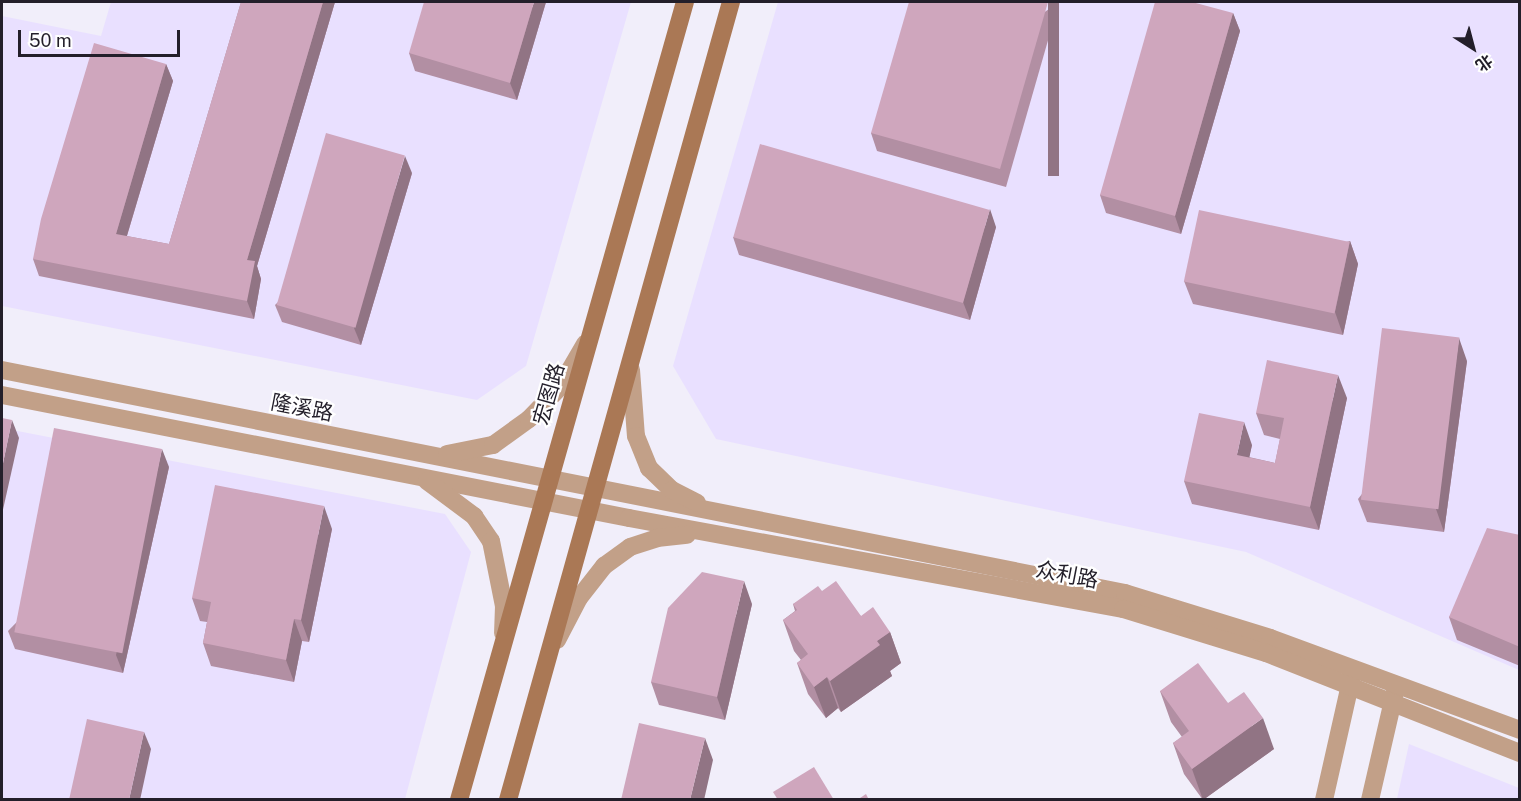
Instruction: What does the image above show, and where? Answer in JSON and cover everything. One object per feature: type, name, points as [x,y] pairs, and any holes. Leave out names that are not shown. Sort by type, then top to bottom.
[{"type":"main road","name":"宏图路","points":[[459,800],[685,2]]},
{"type":"main road","points":[[508,800],[587,509],[731,2]]},
{"type":"street","points":[[424,455],[461,454],[493,445],[529,420],[560,387],[588,340]]},
{"type":"street","points":[[632,351],[631,402],[636,436],[649,468],[672,490],[718,513]]},
{"type":"street","name":"隆溪路","points":[[2,370],[593,488]]},
{"type":"street","points":[[2,395],[587,509]]},
{"type":"street","points":[[420,477],[474,516],[491,541],[504,606],[503,642]]},
{"type":"street","name":"众利路","points":[[593,488],[1125,592],[1352,678],[1392,704],[1520,753]]},
{"type":"street","name":"众利路","points":[[587,509],[1134,612],[1352,678],[1397,685],[1520,730]]},
{"type":"street","points":[[546,660],[579,598],[604,566],[630,547],[657,538],[708,532]]},
{"type":"street","points":[[1324,800],[1352,678]]},
{"type":"street","points":[[1370,800],[1397,685]]},
{"type":"shaded area","points":[[111,2],[631,2],[526,366],[477,400],[2,306],[2,16],[101,36]]},
{"type":"shaded area","points":[[778,2],[1519,2],[1519,670],[1246,552],[716,439],[673,366]]},
{"type":"shaded area","points":[[2,428],[445,514],[471,552],[405,799],[2,799]]},
{"type":"shaded area","points":[[1409,744],[1519,788],[1519,799],[1397,799]]},
{"type":"building","points":[[241,2],[323,2],[247,260],[255,261],[247,301],[33,259],[41,219],[94,43],[166,64],[116,234],[169,244]]},
{"type":"building","points":[[424,2],[534,2],[510,83],[409,53]]},
{"type":"building","points":[[909,2],[1048,2],[1000,169],[871,133]]},
{"type":"building","points":[[1155,2],[1192,2],[1233,13],[1175,216],[1100,195]]},
{"type":"building","points":[[326,133],[405,156],[355,328],[277,305]]},
{"type":"building","points":[[760,144],[990,210],[963,303],[733,237]]},
{"type":"building","points":[[1199,210],[1350,242],[1334,313],[1184,281]]},
{"type":"building","points":[[1382,328],[1459,338],[1438,509],[1361,500]]},
{"type":"building","points":[[1267,360],[1338,375],[1310,507],[1184,481],[1199,413],[1244,422],[1237,455],[1275,463],[1284,418],[1256,413]]},
{"type":"building","points":[[2,418],[12,420],[2,468]]},
{"type":"building","points":[[54,428],[162,449],[122,653],[14,632]]},
{"type":"building","points":[[215,485],[324,506],[301,620],[294,619],[286,660],[203,643],[211,602],[192,598]]},
{"type":"building","points":[[1487,528],[1520,535],[1520,647],[1449,617]]},
{"type":"building","points":[[702,572],[744,581],[717,697],[651,682],[668,608]]},
{"type":"building","points":[[836,581],[861,616],[873,607],[890,632],[877,641],[880,645],[830,681],[827,677],[814,687],[797,663],[808,654],[783,620],[797,610],[793,604],[818,586],[822,591]]},
{"type":"building","points":[[1198,663],[1228,703],[1244,692],[1263,718],[1192,769],[1173,743],[1189,731],[1160,691]]},
{"type":"building","points":[[87,719],[144,732],[129,800],[69,800]]},
{"type":"building","points":[[639,723],[705,738],[690,800],[621,800]]},
{"type":"building","points":[[814,767],[834,800],[778,800],[773,792]]},
{"type":"building","points":[[866,794],[869,800],[857,800]]}]
